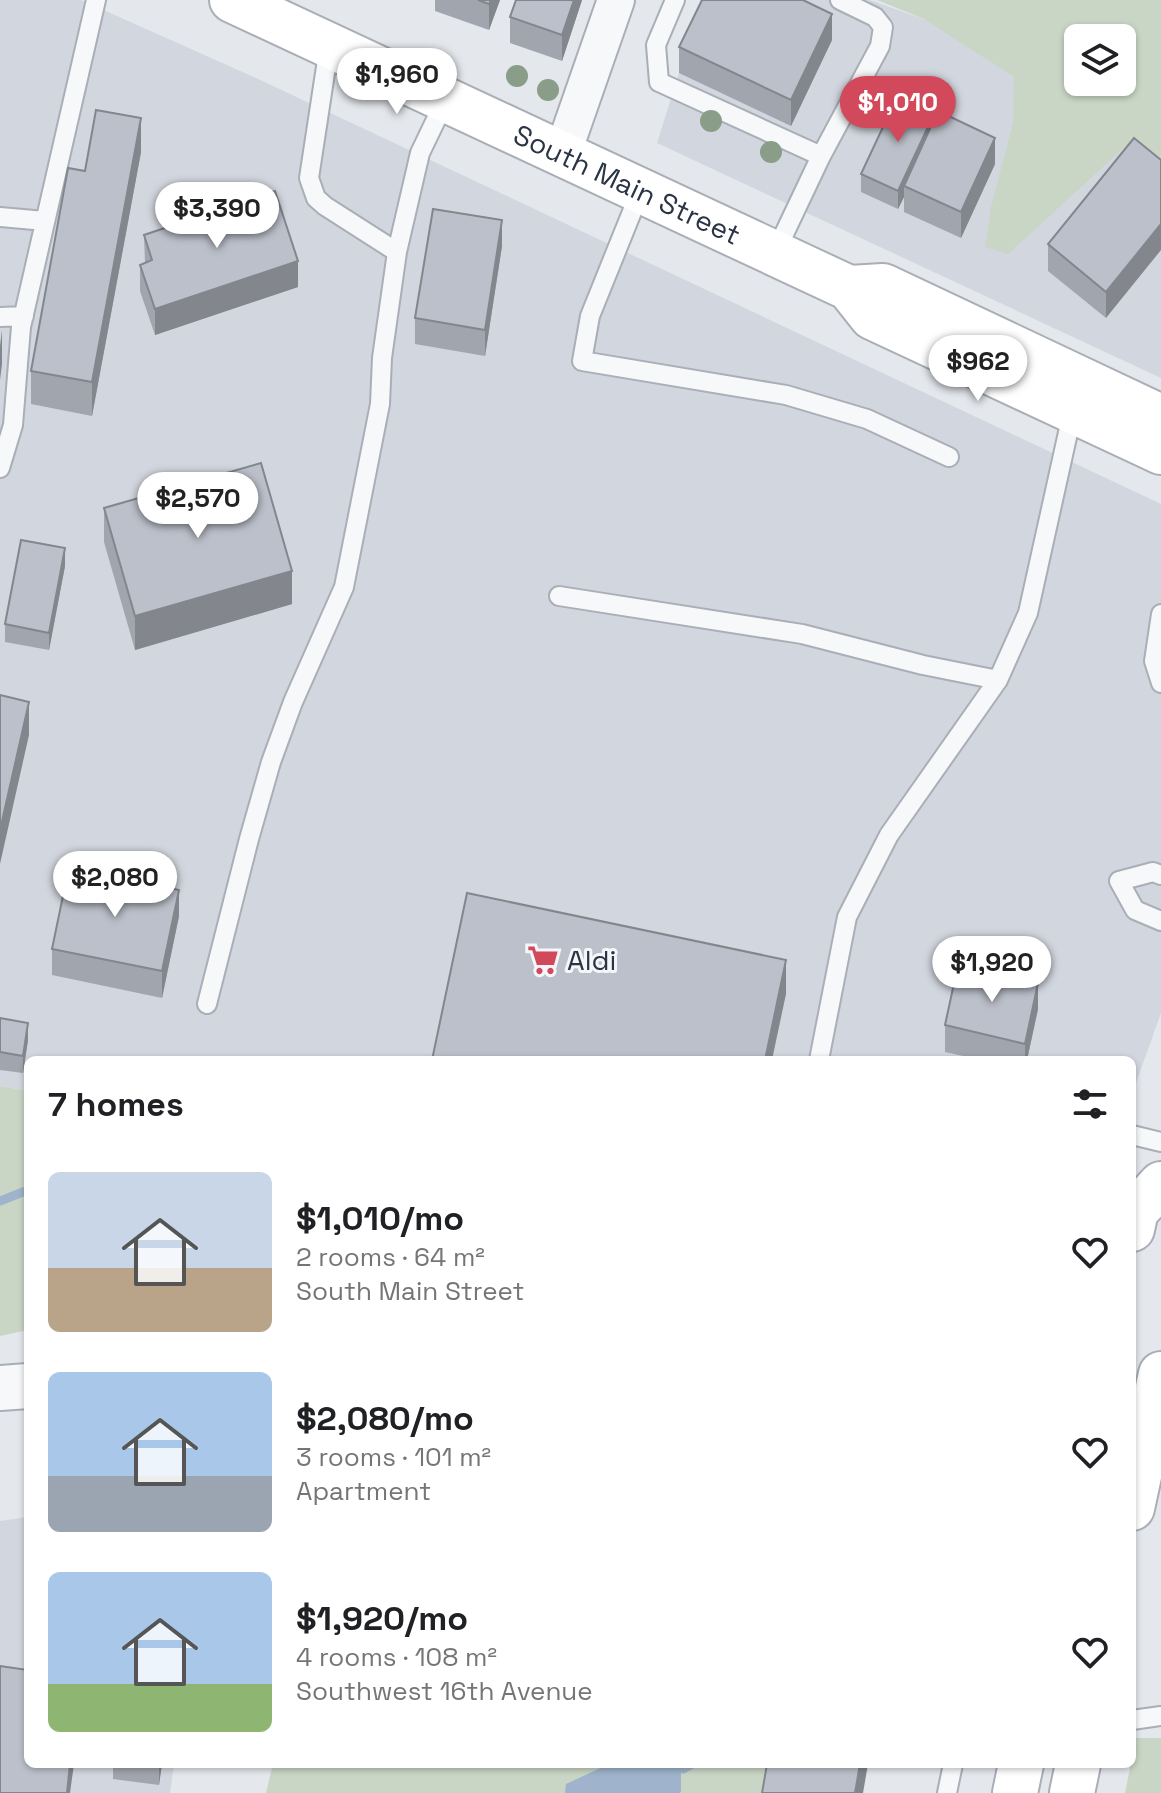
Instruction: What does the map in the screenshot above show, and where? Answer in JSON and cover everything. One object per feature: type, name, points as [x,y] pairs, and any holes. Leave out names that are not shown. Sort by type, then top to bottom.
[{"type":"main road","name":"South Main Street","points":[[253,4],[329,47],[849,288],[872,317],[1161,452]]},
{"type":"main road","name":"South Main Street","points":[[849,288],[883,286],[1161,417]]},
{"type":"main road","points":[[1136,1211],[1161,1184]]},
{"type":"main road","points":[[1136,1490],[1161,1374]]},
{"type":"main road","points":[[1015,1793],[1020,1768]]},
{"type":"main road","points":[[1072,1793],[1077,1768]]},
{"type":"street","points":[[562,155],[616,0]]},
{"type":"street","points":[[0,1388],[24,1386]]},
{"type":"lane","points":[[0,468],[13,425],[24,316],[96,0]]},
{"type":"lane","points":[[675,0],[656,45],[659,82],[821,156]]},
{"type":"lane","points":[[775,253],[821,156],[880,46],[883,27],[875,17],[840,0]]},
{"type":"lane","points":[[329,47],[309,178],[316,198],[325,206],[397,252]]},
{"type":"lane","points":[[207,1004],[271,762],[293,702],[344,587],[380,404],[382,358],[397,252],[420,153],[445,101]]},
{"type":"lane","points":[[640,192],[590,316],[582,361],[786,395],[867,419],[949,457]]},
{"type":"lane","points":[[0,217],[45,221]]},
{"type":"lane","points":[[0,317],[24,316]]},
{"type":"lane","points":[[820,1056],[847,917],[889,835],[998,680],[1028,613],[1073,410]]},
{"type":"lane","points":[[559,596],[802,634],[923,665],[998,680]]},
{"type":"lane","points":[[1161,614],[1154,661],[1161,683]]},
{"type":"lane","points":[[1161,875],[1153,872],[1119,881],[1135,910],[1161,921]]},
{"type":"lane","points":[[1136,1136],[1161,1142]]},
{"type":"lane","points":[[1136,1719],[1161,1716]]},
{"type":"lane","points":[[947,1793],[952,1768]]},
{"type":"shaded area","points":[[0,0],[81,0],[256,78],[1161,504],[1161,1013],[1136,1083],[1136,1056],[24,1056],[24,1090],[0,1086]]},
{"type":"shaded area","points":[[702,0],[870,0],[1064,69],[1064,96],[1133,96],[1161,103],[1161,378],[657,143]]},
{"type":"shaded area","points":[[24,1518],[24,1768],[173,1768],[170,1793],[0,1793],[0,1521]]},
{"type":"green space","points":[[877,0],[1161,0],[1161,173],[1127,145],[1008,254],[985,247],[991,207],[1013,123],[1014,77],[924,19]]},
{"type":"green space","points":[[0,1086],[24,1090],[24,1331],[0,1336]]},
{"type":"green space","points":[[1136,1738],[1161,1738],[1161,1793],[1125,1793],[1130,1768],[1136,1768]]},
{"type":"green space","points":[[272,1768],[765,1768],[761,1793],[266,1793]]},
{"type":"water","points":[[600,1768],[681,1768],[680,1793],[565,1793],[566,1784]]},
{"type":"building","points":[[516,0],[574,0],[562,35],[510,17]]},
{"type":"building","points":[[702,0],[803,0],[832,14],[791,100],[679,47]]},
{"type":"building","points":[[897,97],[934,114],[898,191],[861,174]]},
{"type":"building","points":[[96,110],[141,118],[92,382],[31,371],[68,168],[85,171]]},
{"type":"building","points":[[938,111],[995,138],[961,212],[904,186]]},
{"type":"building","points":[[1134,138],[1161,160],[1161,224],[1106,292],[1048,244]]},
{"type":"building","points":[[275,191],[298,261],[155,309],[140,265],[152,260],[144,235]]},
{"type":"building","points":[[433,209],[502,220],[485,330],[415,318]]},
{"type":"building","points":[[261,463],[292,571],[135,616],[104,508]]},
{"type":"building","points":[[21,540],[65,548],[49,633],[5,624]]},
{"type":"building","points":[[0,695],[29,702],[0,830]]},
{"type":"building","points":[[69,867],[179,890],[162,971],[52,949]]},
{"type":"building","name":"Aldi","points":[[467,893],[786,960],[766,1056],[433,1056]]},
{"type":"building","points":[[958,965],[1038,983],[1025,1044],[945,1025]]},
{"type":"building","points":[[0,1018],[28,1023],[23,1056],[0,1052]]},
{"type":"building","points":[[0,1666],[24,1669],[24,1768],[70,1768],[67,1793],[0,1793]]},
{"type":"building","points":[[766,1768],[859,1768],[855,1793],[762,1793]]},
{"type":"waterway","points":[[0,1201],[24,1192]]},
{"type":"place","name":"Aldi","points":[[543,960]]}]
